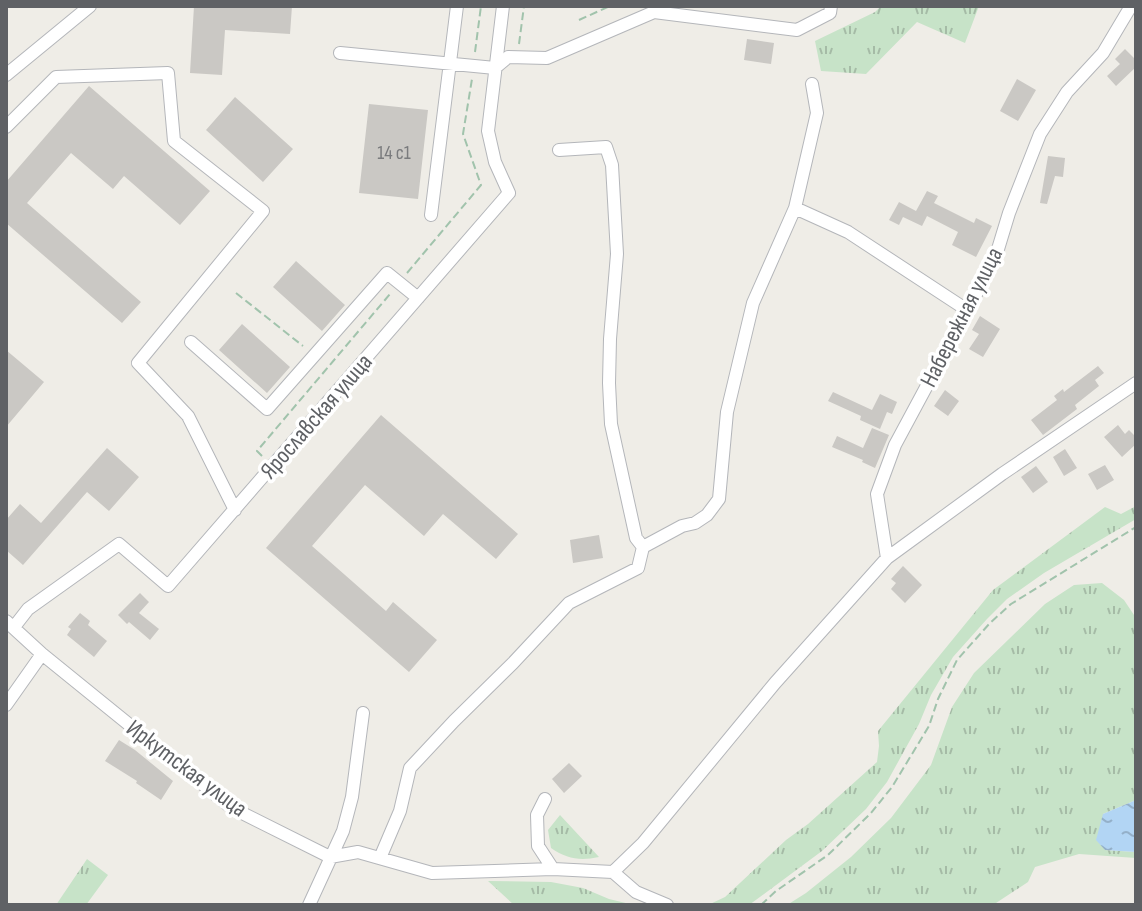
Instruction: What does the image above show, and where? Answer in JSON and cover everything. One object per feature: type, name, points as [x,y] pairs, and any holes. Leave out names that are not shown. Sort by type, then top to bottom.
[{"type":"street","points":[[6,75],[90,6]]},
{"type":"street","points":[[431,215],[457,6]]},
{"type":"street","points":[[495,68],[503,6]]},
{"type":"street","points":[[340,53],[495,68],[508,57],[547,58],[654,12],[797,30],[830,13],[831,6]]},
{"type":"street","name":"Набережная улица","points":[[887,558],[877,494],[895,445],[995,259],[1009,213],[1040,134],[1067,92],[1103,53],[1131,6]]},
{"type":"street","name":"Ярославская улица","points":[[10,624],[119,544],[168,586],[235,510],[509,193],[495,162],[488,131],[495,68]]},
{"type":"street","points":[[6,127],[56,77],[168,73],[174,141],[263,211],[138,363],[188,416],[235,510]]},
{"type":"street","points":[[380,858],[400,811],[410,768],[454,721],[569,603],[638,568],[643,547],[682,526],[695,523],[707,515],[719,499],[727,412],[753,303],[795,208],[817,113],[812,84]]},
{"type":"street","points":[[559,150],[606,147],[612,165],[617,254],[610,339],[611,424],[636,538],[643,547]]},
{"type":"street","points":[[795,208],[848,232],[967,310]]},
{"type":"street","points":[[191,342],[267,409],[387,273],[418,298]]},
{"type":"street","points":[[667,905],[636,892],[613,872],[643,843],[775,683],[887,558],[1002,474],[1136,383]]},
{"type":"street","name":"Иркутская улица","points":[[10,624],[42,654],[232,808],[330,857],[358,852],[432,873],[553,869],[613,872]]},
{"type":"street","points":[[6,705],[42,654]]},
{"type":"street","points":[[309,905],[343,831],[352,797],[363,713]]},
{"type":"street","points":[[545,799],[537,815],[538,846],[553,869]]},
{"type":"path","points":[[273,465],[257,451],[481,185],[463,134],[481,6]]},
{"type":"path","points":[[517,57],[524,6]]},
{"type":"path","points":[[579,20],[610,6]]},
{"type":"path","points":[[236,293],[313,355]]},
{"type":"path","points":[[761,905],[828,855],[871,813],[892,787],[929,726],[957,660],[990,623],[1023,596],[1136,527]]},
{"type":"green space","points":[[881,6],[979,6],[965,43],[917,22],[866,74],[821,71],[815,41],[875,12]]},
{"type":"green space","points":[[1136,506],[1136,519],[1044,573],[1007,599],[987,619],[953,657],[887,782],[866,809],[822,851],[749,905],[708,905],[725,897],[877,762],[878,731],[993,590],[1105,507],[1121,514]]},
{"type":"green space","points":[[1102,583],[1124,600],[1136,618],[1136,800],[1103,814],[1105,850],[1136,852],[1136,858],[1079,854],[1035,867],[1028,882],[993,905],[787,905],[851,857],[891,818],[931,765],[952,707],[974,673],[1045,604],[1074,585]]},
{"type":"green space","points":[[560,815],[599,857],[574,858],[551,848],[548,830]]},
{"type":"green space","points":[[87,859],[108,875],[86,905],[56,905]]},
{"type":"green space","points":[[488,881],[551,882],[583,888],[634,905],[514,905]]},
{"type":"water","points":[[1136,800],[1136,852],[1105,850],[1096,840],[1103,814]]},
{"type":"building","points":[[194,6],[292,6],[290,34],[225,30],[222,75],[190,73]]},
{"type":"building","points":[[747,39],[774,43],[771,64],[744,60]]},
{"type":"building","points":[[1125,49],[1136,60],[1136,67],[1116,86],[1107,76],[1120,64],[1115,59]]},
{"type":"building","points":[[1017,79],[1036,90],[1018,121],[1000,111]]},
{"type":"building","points":[[89,86],[210,191],[180,225],[124,176],[113,189],[71,153],[27,203],[141,302],[122,323],[6,223],[6,182]]},
{"type":"building","points":[[235,97],[293,149],[263,182],[206,130]]},
{"type":"building","points":[[369,104],[428,110],[418,199],[359,193]]},
{"type":"building","points":[[1048,156],[1065,158],[1063,177],[1055,176],[1047,204],[1040,203]]},
{"type":"building","points":[[927,191],[938,196],[934,203],[974,223],[976,218],[992,226],[976,257],[952,245],[958,232],[927,216],[922,226],[903,217],[899,225],[889,220],[899,202],[916,211]]},
{"type":"building","points":[[296,261],[345,305],[322,331],[273,287]]},
{"type":"building","points":[[980,316],[1000,329],[983,357],[969,349],[979,334],[972,330]]},
{"type":"building","points":[[242,324],[290,367],[267,393],[219,350]]},
{"type":"building","points":[[6,350],[44,382],[6,427]]},
{"type":"building","points":[[1098,366],[1104,373],[1095,380],[1099,386],[1075,405],[1077,409],[1043,435],[1031,420],[1057,400],[1054,396]]},
{"type":"building","points":[[945,390],[959,401],[948,416],[934,406]]},
{"type":"building","points":[[833,392],[872,410],[880,394],[897,402],[892,414],[887,412],[880,429],[860,420],[861,416],[828,401]]},
{"type":"building","points":[[381,415],[518,534],[496,559],[443,514],[424,536],[365,485],[312,546],[386,611],[393,602],[437,640],[409,672],[266,548]]},
{"type":"building","points":[[1118,425],[1125,434],[1129,430],[1136,437],[1136,444],[1122,457],[1104,437]]},
{"type":"building","points":[[872,428],[889,435],[875,468],[832,447],[837,436],[863,448]]},
{"type":"building","points":[[107,448],[139,477],[109,511],[87,492],[23,565],[6,550],[6,520],[20,504],[41,523]]},
{"type":"building","points":[[1065,449],[1077,468],[1064,476],[1053,457]]},
{"type":"building","points":[[1105,465],[1114,480],[1097,490],[1088,474]]},
{"type":"building","points":[[1036,466],[1048,482],[1033,493],[1021,477]]},
{"type":"building","points":[[599,535],[603,558],[573,563],[570,540]]},
{"type":"building","points":[[903,566],[922,585],[905,603],[891,589],[896,583],[891,579]]},
{"type":"building","points":[[140,593],[149,602],[139,613],[159,629],[150,640],[118,615]]},
{"type":"building","points":[[80,613],[90,621],[88,625],[107,641],[94,657],[67,635],[71,629],[68,627]]},
{"type":"building","points":[[119,740],[173,781],[161,800],[105,761]]},
{"type":"building","points":[[569,763],[582,776],[564,793],[552,779]]}]
